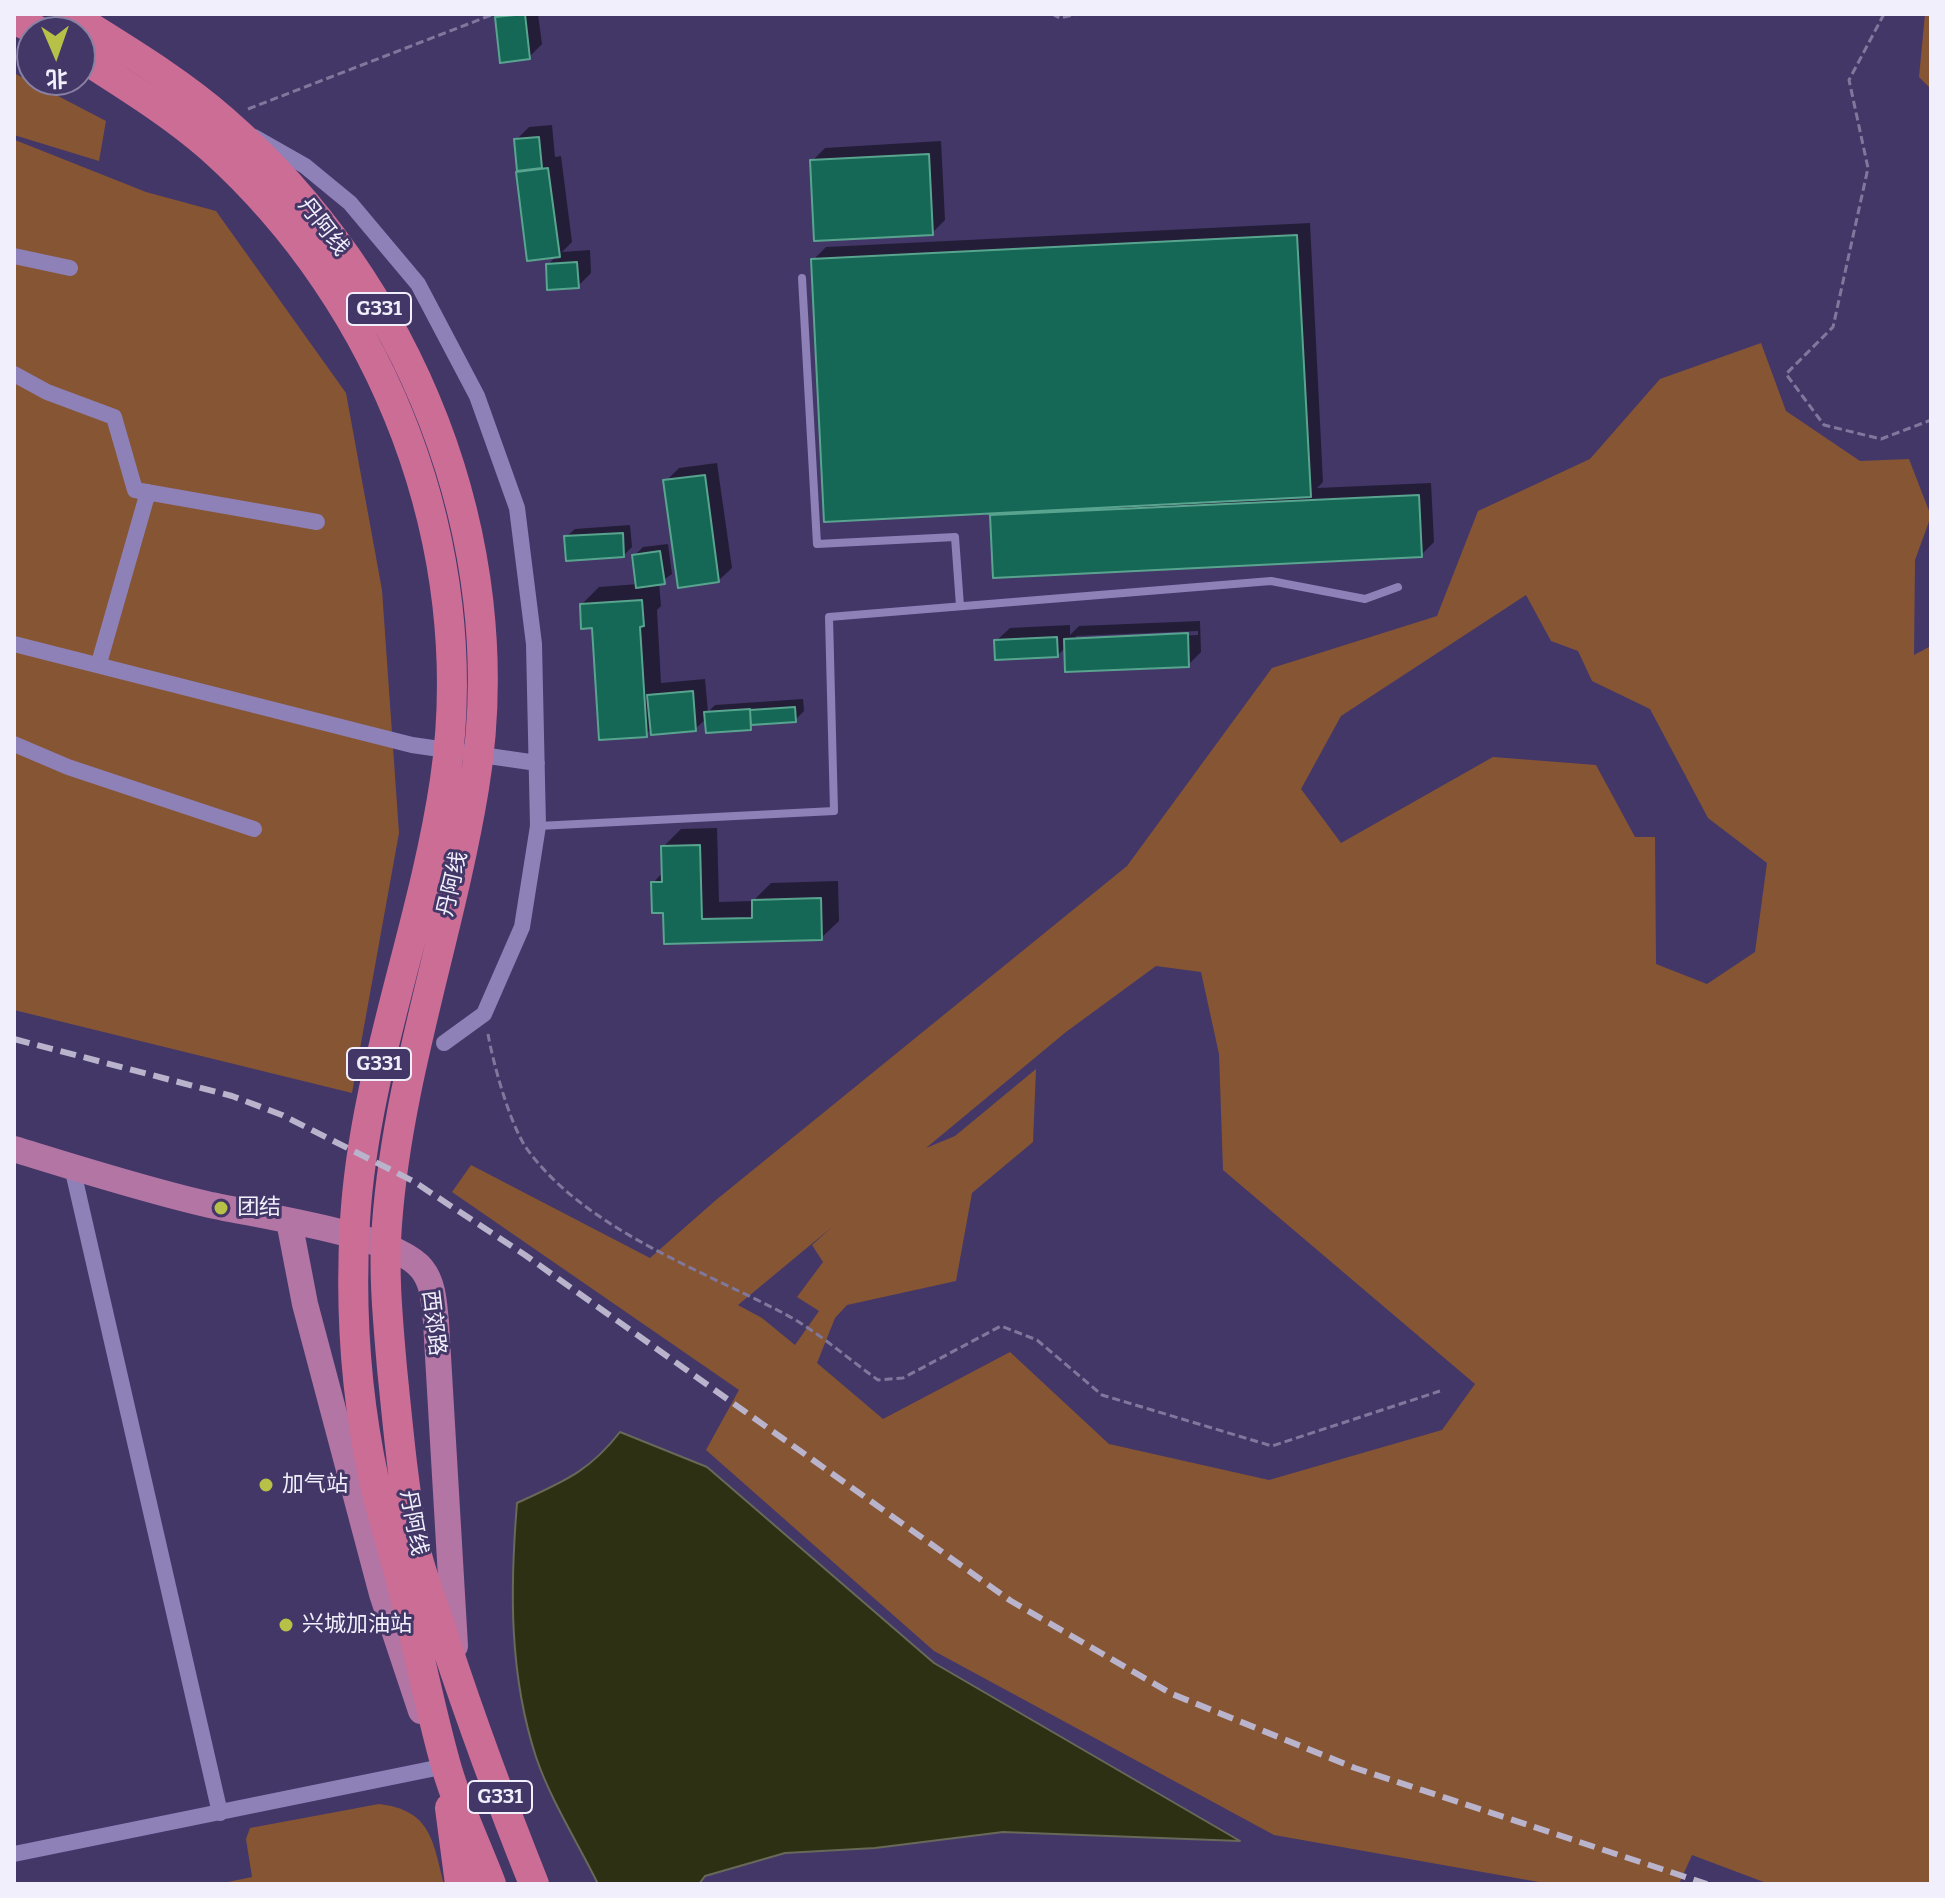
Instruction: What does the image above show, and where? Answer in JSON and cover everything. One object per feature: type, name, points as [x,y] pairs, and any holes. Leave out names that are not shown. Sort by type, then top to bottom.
[{"type":"highway","name":"丹阿线","points":[[69,14],[151,66],[222,119],[299,195],[355,268],[404,352],[436,424],[458,495],[474,564],[482,645],[466,719],[445,781],[428,867],[369,1105],[355,1220],[354,1309],[364,1417],[374,1479],[446,1766],[491,1884]]},
{"type":"highway","name":"丹阿线","points":[[96,66],[209,147],[271,208],[324,278],[377,363],[408,432],[436,540],[451,646],[466,719],[472,799],[402,1109],[386,1226],[387,1310],[397,1416],[415,1548],[484,1758],[534,1884]]},
{"type":"highway","points":[[484,1758],[547,1884]]},
{"type":"highway","points":[[446,1766],[460,1884]]},
{"type":"main road","name":"西郊路","points":[[14,1149],[200,1203],[367,1240],[402,1254],[422,1268],[431,1287],[436,1322],[452,1626],[467,1709]]},
{"type":"main road","points":[[289,1221],[305,1304],[382,1594],[414,1693],[446,1766]]},
{"type":"street","points":[[222,119],[305,166],[350,203],[418,284],[477,396],[517,508],[534,644],[538,826],[522,927],[484,1014],[444,1043]]},
{"type":"street","points":[[14,256],[70,268]]},
{"type":"street","points":[[14,374],[47,392],[114,417],[135,490],[317,522]]},
{"type":"street","points":[[99,663],[148,492]]},
{"type":"street","points":[[14,644],[99,663],[412,745],[537,763]]},
{"type":"street","points":[[14,744],[68,767],[254,829]]},
{"type":"street","points":[[72,1167],[220,1813]]},
{"type":"street","points":[[14,1854],[446,1766]]},
{"type":"lane","points":[[802,278],[817,544],[955,537],[960,606]]},
{"type":"lane","points":[[538,826],[834,811],[829,617],[1271,581],[1365,599],[1398,587]]},
{"type":"path","points":[[222,119],[494,14]]},
{"type":"path","points":[[1052,14],[1060,18],[1078,14]]},
{"type":"path","points":[[1884,14],[1849,80],[1868,168],[1833,327],[1786,374],[1824,425],[1881,439],[1931,420]]},
{"type":"path","points":[[484,1014],[493,1062],[525,1146],[556,1184],[607,1221],[787,1315],[878,1380],[903,1378],[1001,1326],[1037,1340],[1102,1395],[1272,1446],[1440,1391]]},
{"type":"shaded area","points":[[1925,14],[1931,14],[1931,89],[1919,77]]},
{"type":"shaded area","points":[[14,73],[16,96],[58,96],[106,121],[99,161],[14,135]]},
{"type":"shaded area","points":[[15,140],[146,192],[216,211],[346,393],[382,590],[399,833],[352,1093],[14,1010]]},
{"type":"shaded area","points":[[1761,343],[1786,411],[1860,461],[1909,459],[1931,516],[1915,560],[1914,655],[1931,646],[1931,1884],[1769,1884],[1692,1855],[1679,1884],[1550,1884],[1274,1835],[934,1651],[706,1450],[739,1390],[452,1192],[471,1165],[650,1258],[716,1200],[1127,866],[1272,668],[1437,616],[1478,511],[1590,459],[1660,379]],"holes":[[[1526,595],[1551,641],[1578,651],[1592,681],[1650,709],[1708,818],[1767,863],[1755,952],[1707,984],[1656,964],[1655,837],[1635,837],[1596,765],[1493,757],[1341,843],[1301,789],[1341,716]],[[1156,966],[1201,972],[1219,1054],[1223,1170],[1475,1384],[1442,1430],[1269,1480],[1109,1444],[1010,1352],[883,1419],[817,1363],[835,1318],[847,1305],[956,1281],[972,1193],[1033,1142],[1036,1069],[955,1136],[926,1148],[1066,1032]],[[832,1227],[812,1245],[823,1262],[797,1297],[819,1311],[795,1345],[762,1318],[738,1305]]]},
{"type":"shaded area","points":[[620,1432],[707,1467],[934,1663],[1240,1841],[1003,1832],[875,1848],[785,1853],[705,1876],[699,1884],[598,1884],[549,1790],[527,1726],[516,1663],[513,1599],[515,1535],[517,1503],[585,1467]]},
{"type":"shaded area","points":[[379,1804],[396,1807],[420,1821],[437,1854],[444,1884],[218,1884],[252,1877],[246,1839],[250,1828]]},
{"type":"building","points":[[525,14],[530,59],[500,63],[495,17]]},
{"type":"building","points":[[539,137],[542,168],[517,171],[514,139]]},
{"type":"building","points":[[929,154],[933,235],[814,241],[810,160]]},
{"type":"building","points":[[548,168],[560,257],[527,261],[516,172]]},
{"type":"building","points":[[1297,235],[1311,497],[824,522],[811,259]]},
{"type":"building","points":[[577,262],[579,288],[547,290],[546,264]]},
{"type":"building","points":[[705,475],[719,582],[678,588],[663,480]]},
{"type":"building","points":[[1419,495],[1422,557],[993,578],[990,515]]},
{"type":"building","points":[[623,533],[624,557],[566,561],[564,536]]},
{"type":"building","points":[[660,551],[665,584],[636,588],[632,555]]},
{"type":"building","points":[[642,600],[644,626],[640,627],[647,737],[599,740],[592,628],[581,629],[580,604]]},
{"type":"building","points":[[1188,633],[1189,667],[1065,672],[1064,639]]},
{"type":"building","points":[[1057,637],[1058,657],[995,660],[994,640]]},
{"type":"building","points":[[693,691],[696,731],[651,735],[647,695]]},
{"type":"building","points":[[795,707],[796,722],[751,725],[750,710]]},
{"type":"building","points":[[750,709],[751,730],[706,733],[704,712]]},
{"type":"building","points":[[700,845],[702,919],[752,918],[752,900],[821,898],[822,940],[664,944],[663,913],[652,913],[651,882],[662,882],[661,846]]},
{"type":"railway","points":[[14,1039],[232,1096],[282,1115],[413,1181],[525,1255],[1011,1601],[1172,1694],[1355,1768],[1707,1884]]},
{"type":"place","name":"团结","points":[[221,1208]]},
{"type":"place","name":"加气站","points":[[266,1485]]},
{"type":"place","name":"兴城加油站","points":[[286,1625]]}]
